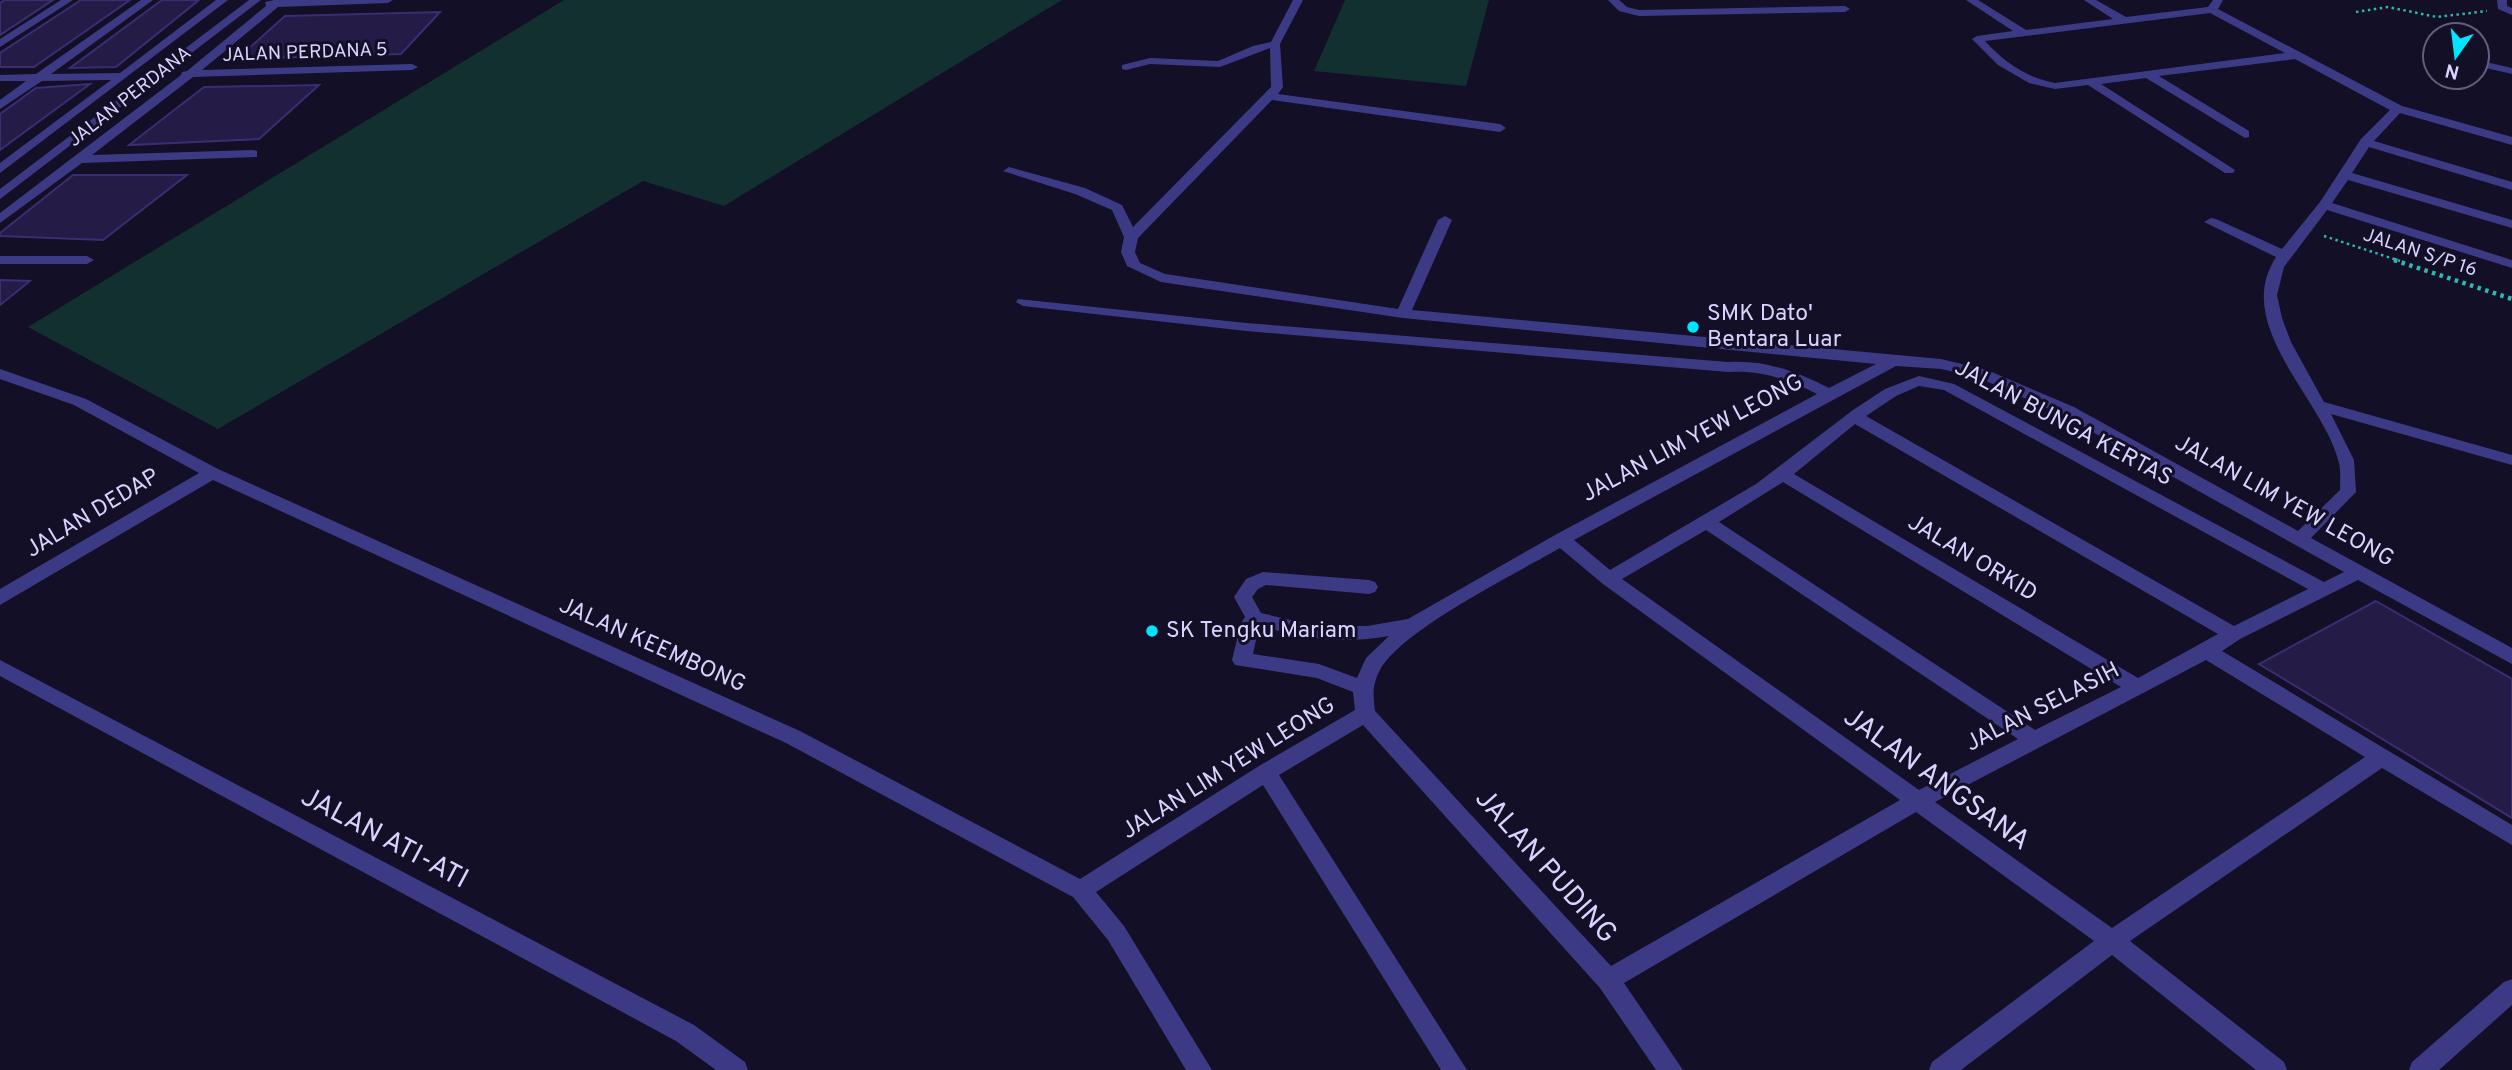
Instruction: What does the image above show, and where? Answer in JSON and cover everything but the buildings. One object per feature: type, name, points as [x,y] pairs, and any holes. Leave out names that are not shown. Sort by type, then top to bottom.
[{"type":"street","points":[[0,44],[68,0]]},
{"type":"street","points":[[0,105],[148,0]]},
{"type":"street","points":[[0,169],[223,0]]},
{"type":"street","points":[[253,2],[388,0]]},
{"type":"street","points":[[1130,237],[1277,87],[1275,44],[1298,0]]},
{"type":"street","points":[[1613,0],[1623,9],[1639,12],[1846,9]]},
{"type":"street","points":[[1971,0],[2025,34]]},
{"type":"street","points":[[2089,0],[2124,21]]},
{"type":"street","name":"JALAN PERDANA","points":[[0,195],[253,2]]},
{"type":"street","name":"JALAN PERDANA","points":[[0,219],[190,74],[278,2]]},
{"type":"street","points":[[2297,55],[2054,86],[2034,82],[2000,61],[1978,38],[2124,21],[2215,5],[2297,55],[2398,109],[2512,141]]},
{"type":"street","points":[[1126,67],[1150,61],[1220,64],[1257,48],[1275,44]]},
{"type":"street","points":[[2491,66],[2512,71]]},
{"type":"street","name":"JALAN PERDANA 5","points":[[158,76],[412,67]]},
{"type":"street","points":[[2149,75],[2245,134]]},
{"type":"street","points":[[0,78],[123,76]]},
{"type":"street","points":[[2092,83],[2229,170]]},
{"type":"street","points":[[1269,96],[1500,128]]},
{"type":"street","points":[[2301,538],[2348,492],[2346,462],[2282,338],[2273,315],[2273,275],[2346,175],[2379,123],[2398,109]]},
{"type":"street","points":[[2365,142],[2512,186]]},
{"type":"street","points":[[47,160],[253,153]]},
{"type":"street","points":[[1009,171],[1080,191],[1118,208],[1130,237],[1128,252],[1134,266],[1161,278],[1403,314],[1894,361]]},
{"type":"street","points":[[2346,175],[2512,224]]},
{"type":"street","points":[[2324,205],[2512,264]]},
{"type":"street","points":[[1403,314],[1445,220]]},
{"type":"street","points":[[2211,222],[2286,256]]},
{"type":"street","points":[[0,260],[86,260]]},
{"type":"street","points":[[1023,302],[1259,328],[1728,367],[1762,366],[1776,368],[1829,394]]},
{"type":"street","name":"JALAN LIM YEW LEONG","points":[[1081,890],[1266,772],[1365,714],[1362,688],[1373,663],[1412,625],[1561,538],[1894,361],[1941,364],[1982,373],[2068,411],[2512,657]]},
{"type":"street","name":"JALAN KEEMBONG","points":[[0,374],[80,402],[212,472],[793,737],[1081,890],[1116,933],[1200,1070]]},
{"type":"street","name":"JALAN BUNGA KERTAS","points":[[1609,579],[1782,474],[1855,417],[1905,385],[1917,381],[1931,381],[1949,387],[2324,590]]},
{"type":"street","points":[[2319,406],[2512,460]]},
{"type":"street","points":[[1855,417],[2232,634]]},
{"type":"street","name":"JALAN DEDAP","points":[[0,598],[212,472]]},
{"type":"street","name":"JALAN ORKID","points":[[1782,474],[2137,687]]},
{"type":"street","points":[[1705,521],[2034,740]]},
{"type":"street","name":"JALAN ANGSANA","points":[[1561,538],[1609,579],[2112,941],[2275,1070]]},
{"type":"street","name":"JALAN SELASIH","points":[[1608,979],[1917,801],[2207,651],[2232,634],[2359,572]]},
{"type":"street","points":[[1369,587],[1263,579],[1252,584],[1243,597],[1255,618],[1316,633],[1367,633],[1412,625]]},
{"type":"street","points":[[1255,618],[1250,622],[1242,660],[1319,671],[1362,688]]},
{"type":"street","points":[[2207,651],[2512,836]]},
{"type":"street","name":"JALAN ATI-ATI","points":[[0,667],[685,1033],[736,1070]]},
{"type":"street","name":"JALAN PUDING","points":[[1365,714],[1608,979],[1671,1070]]},
{"type":"street","points":[[1941,1070],[2112,941],[2383,756]]},
{"type":"street","points":[[1266,772],[1455,1070]]},
{"type":"street","points":[[2421,1070],[2512,990]]},
{"type":"path","points":[[2357,12],[2388,7],[2429,16],[2451,17],[2475,15],[2506,6]]},
{"type":"path","name":"JALAN S/P 16","points":[[2319,234],[2512,299]]},
{"type":"green space","points":[[564,0],[1062,0],[724,206],[643,181],[218,429],[28,327]]},
{"type":"green space","points":[[1345,0],[1489,0],[1466,86],[1314,71]]},
{"type":"place","name":"SMK Dato' Bentara Luar","points":[[1693,327]]},
{"type":"place","name":"SK Tengku Mariam","points":[[1152,631]]}]
